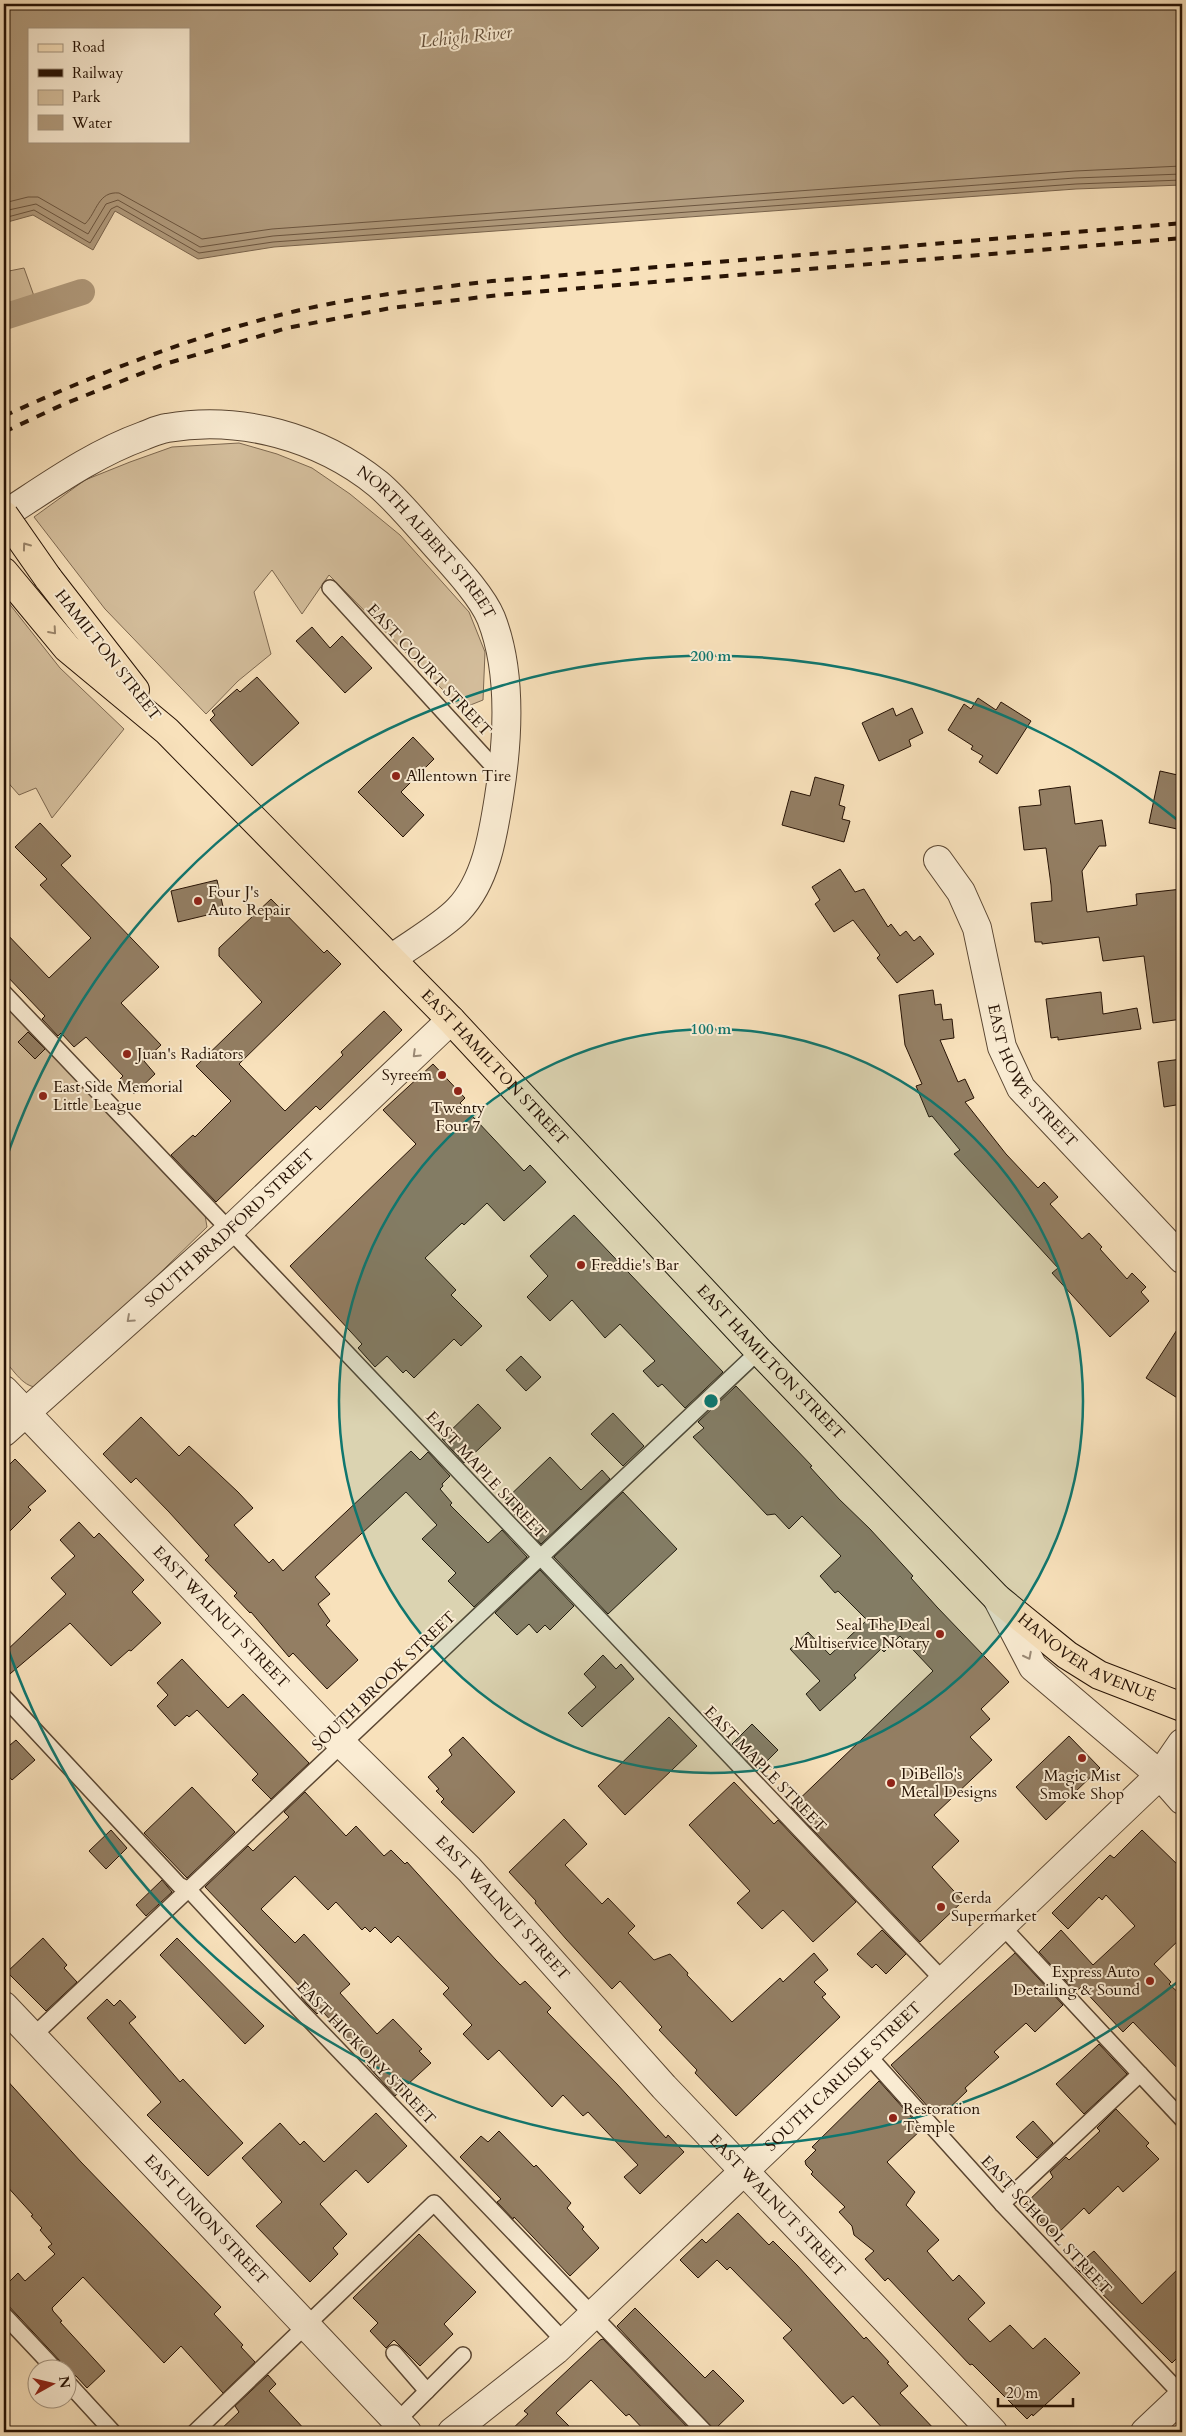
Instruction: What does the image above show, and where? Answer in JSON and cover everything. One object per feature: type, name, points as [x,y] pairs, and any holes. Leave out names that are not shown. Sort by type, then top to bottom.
[{"type":"main road","name":"HAMILTON STREET","points":[[4,515],[48,578],[166,731]]},
{"type":"main road","name":"HAMILTON STREET","points":[[4,572],[67,648],[166,731]]},
{"type":"main road","name":"EAST HAMILTON STREET","points":[[166,731],[451,1020],[759,1351],[997,1598]]},
{"type":"main road","name":"HANOVER AVENUE","points":[[997,1598],[1067,1655],[1099,1675],[1182,1707]]},
{"type":"street","name":"NORTH ALBERT STREET","points":[[4,515],[93,458],[126,442],[165,428],[215,423],[274,432],[303,440],[378,484],[460,573],[490,616],[504,659],[506,710],[502,776],[487,856],[475,885],[458,910],[391,959]]},
{"type":"street","name":"EAST HOWE STREET","points":[[938,860],[961,892],[977,928],[1002,1047],[1021,1088],[1182,1259]]},
{"type":"street","name":"SOUTH BRADFORD STREET","points":[[4,1432],[229,1231],[451,1020]]},
{"type":"street","name":"EAST WALNUT STREET","points":[[4,1390],[343,1745],[469,1869],[494,1900],[664,2087],[993,2432]]},
{"type":"street","name":"EAST HAMILTON STREET","points":[[997,1598],[1034,1667],[1160,1775],[1182,1800]]},
{"type":"street","name":"SOUTH CARLISLE STREET","points":[[452,2432],[565,2342],[1160,1775],[1182,1743]]},
{"type":"street","name":"EAST UNION STREET","points":[[4,2006],[402,2427]]},
{"type":"street","points":[[1145,2432],[1182,2396]]},
{"type":"lane","name":"EAST COURT STREET","points":[[330,588],[502,776]]},
{"type":"lane","name":"EAST MAPLE STREET","points":[[4,993],[367,1374],[539,1558],[943,1980]]},
{"type":"lane","name":"SOUTH BROOK STREET","points":[[33,2036],[759,1351]]},
{"type":"lane","name":"EAST HICKORY STREET","points":[[4,1697],[179,1885],[189,1890],[299,2009],[705,2432]]},
{"type":"lane","points":[[1001,1925],[1182,2119]]},
{"type":"lane","name":"EAST SCHOOL STREET","points":[[866,2054],[1002,2204],[1182,2396]]},
{"type":"lane","points":[[1002,2204],[1140,2074]]},
{"type":"lane","points":[[195,2432],[434,2204],[565,2342]]},
{"type":"lane","points":[[4,2315],[45,2358]]},
{"type":"lane","points":[[394,2353],[427,2391]]},
{"type":"lane","points":[[402,2427],[427,2391],[463,2355]]},
{"type":"lane","points":[[78,2394],[113,2432]]},
{"type":"green space","points":[[24,268],[34,296],[4,304],[4,272]]},
{"type":"green space","points":[[239,443],[277,454],[312,468],[350,494],[400,535],[469,612],[485,652],[483,700],[458,710],[447,694],[329,575],[302,614],[272,570],[254,592],[271,654],[238,681],[206,714],[105,609],[34,517],[85,480],[130,462],[172,447]]},
{"type":"green space","points":[[4,597],[60,668],[124,729],[52,818],[36,788],[19,795],[4,778]]},
{"type":"green space","points":[[4,1004],[205,1215],[207,1227],[44,1386],[38,1387],[27,1384],[17,1376],[4,1360]]},
{"type":"water","name":"Lehigh River","points":[[4,4],[1182,4],[1182,185],[1076,189],[274,247],[198,259],[115,211],[93,250],[33,215],[4,223]]},
{"type":"building","points":[[312,627],[330,648],[342,636],[372,668],[345,693],[296,641]]},
{"type":"building","points":[[257,677],[299,723],[252,766],[210,720],[215,715],[212,711],[237,689],[240,692]]},
{"type":"building","points":[[978,698],[996,710],[1001,702],[1031,721],[997,774],[979,762],[983,756],[971,749],[973,746],[948,730],[964,704],[971,709]]},
{"type":"building","points":[[893,708],[896,716],[912,708],[923,733],[909,740],[911,746],[879,761],[862,723]]},
{"type":"building","name":"Allentown Tire","points":[[413,737],[434,759],[401,792],[424,815],[403,837],[358,792]]},
{"type":"building","points":[[1160,771],[1182,776],[1182,830],[1149,823]]},
{"type":"building","points":[[815,777],[844,785],[839,805],[845,807],[842,819],[850,821],[844,842],[782,825],[791,791],[810,796]]},
{"type":"building","points":[[1070,786],[1075,824],[1102,820],[1106,846],[1099,846],[1082,871],[1087,912],[1137,905],[1136,894],[1182,889],[1182,932],[1177,932],[1180,974],[1182,974],[1182,1019],[1153,1023],[1144,956],[1103,961],[1099,937],[1042,944],[1042,942],[1035,942],[1031,903],[1052,901],[1051,885],[1046,848],[1024,850],[1019,807],[1041,805],[1039,790]]},
{"type":"building","points":[[40,823],[71,856],[61,865],[159,967],[121,1003],[161,1045],[144,1061],[155,1074],[134,1094],[120,1079],[123,1076],[86,1037],[74,1047],[61,1033],[58,1036],[42,1019],[45,1016],[4,973],[4,931],[49,978],[91,938],[40,885],[47,879],[15,847]]},
{"type":"building","points":[[840,869],[855,892],[864,889],[888,927],[891,924],[900,936],[906,931],[914,941],[920,936],[934,954],[897,983],[877,958],[880,955],[853,920],[834,932],[815,904],[820,900],[812,887]]},
{"type":"building","name":"Four J's Auto Repair","points":[[217,880],[224,911],[178,922],[171,891]]},
{"type":"building","points":[[271,899],[324,953],[327,950],[341,964],[239,1064],[285,1111],[343,1055],[341,1052],[384,1011],[402,1030],[320,1110],[316,1106],[216,1202],[171,1155],[193,1135],[195,1137],[231,1101],[196,1066],[262,1002],[219,956],[219,948]]},
{"type":"building","points":[[933,990],[935,1005],[941,1004],[943,1020],[952,1019],[954,1038],[940,1040],[958,1082],[965,1079],[974,1098],[965,1102],[1006,1154],[1038,1188],[1044,1182],[1058,1197],[1050,1204],[1082,1239],[1089,1233],[1102,1247],[1100,1249],[1127,1279],[1132,1273],[1146,1287],[1141,1292],[1149,1301],[1110,1337],[1052,1273],[1058,1268],[954,1154],[960,1150],[932,1116],[929,1117],[916,1086],[922,1084],[905,1045],[899,995]]},
{"type":"building","points":[[1101,992],[1103,1014],[1137,1008],[1141,1029],[1058,1040],[1058,1037],[1051,1038],[1046,999]]},
{"type":"building","points":[[28,1032],[45,1049],[35,1059],[18,1042]]},
{"type":"building","points":[[1182,1059],[1182,1104],[1164,1107],[1158,1062]]},
{"type":"building","points":[[433,1064],[465,1098],[460,1103],[524,1171],[530,1165],[546,1182],[504,1221],[487,1203],[464,1225],[462,1223],[425,1258],[456,1290],[451,1295],[482,1326],[461,1346],[454,1339],[414,1378],[406,1370],[403,1373],[387,1356],[375,1367],[358,1348],[362,1344],[290,1266],[416,1144],[383,1110]]},
{"type":"building","points":[[574,1215],[723,1372],[685,1408],[662,1384],[658,1387],[643,1371],[655,1361],[620,1324],[605,1338],[572,1300],[550,1321],[527,1297],[548,1276],[530,1256]]},
{"type":"building","points":[[1182,1322],[1182,1401],[1146,1378]]},
{"type":"building","points":[[521,1356],[541,1377],[526,1391],[506,1370]]},
{"type":"building","points":[[736,1386],[812,1466],[810,1467],[839,1499],[870,1529],[913,1576],[911,1578],[937,1607],[1009,1682],[981,1709],[990,1719],[970,1737],[992,1760],[934,1815],[959,1841],[932,1867],[963,1901],[920,1942],[791,1807],[933,1671],[900,1636],[884,1652],[881,1649],[854,1675],[856,1678],[820,1711],[806,1694],[820,1681],[790,1649],[808,1632],[830,1655],[867,1620],[838,1591],[835,1593],[820,1576],[841,1556],[802,1516],[789,1529],[775,1514],[767,1515],[693,1437],[704,1428],[698,1422]]},
{"type":"building","points":[[478,1404],[501,1428],[464,1463],[442,1439]]},
{"type":"building","points":[[613,1413],[644,1446],[623,1466],[591,1434]]},
{"type":"building","points":[[141,1417],[179,1456],[189,1446],[253,1508],[234,1525],[269,1563],[273,1559],[283,1571],[411,1451],[420,1460],[428,1452],[450,1476],[440,1489],[452,1503],[450,1505],[488,1543],[502,1530],[527,1557],[474,1607],[448,1581],[456,1573],[422,1539],[437,1525],[406,1492],[315,1577],[330,1594],[318,1604],[330,1621],[326,1625],[358,1660],[327,1689],[293,1653],[289,1657],[251,1612],[234,1596],[237,1593],[205,1560],[209,1556],[169,1512],[136,1478],[131,1483],[103,1454]]},
{"type":"building","points":[[550,1457],[581,1490],[602,1470],[610,1479],[541,1544],[503,1502]]},
{"type":"building","points":[[15,1459],[46,1491],[28,1507],[31,1510],[4,1537],[4,1470]]},
{"type":"building","points":[[623,1492],[677,1549],[608,1614],[554,1557]]},
{"type":"building","points":[[79,1522],[94,1538],[99,1533],[144,1580],[132,1592],[161,1623],[131,1651],[129,1650],[111,1666],[70,1623],[4,1679],[4,1653],[66,1594],[51,1578],[75,1556],[60,1540]]},
{"type":"building","points":[[540,1570],[574,1606],[550,1630],[545,1625],[537,1633],[529,1624],[517,1635],[495,1613]]},
{"type":"building","points":[[603,1655],[616,1669],[621,1664],[634,1679],[582,1727],[568,1713],[596,1687],[584,1674]]},
{"type":"building","points":[[182,1659],[228,1708],[243,1694],[309,1763],[271,1799],[252,1780],[258,1774],[197,1710],[189,1717],[187,1715],[175,1726],[157,1706],[168,1695],[157,1683]]},
{"type":"building","points":[[669,1717],[697,1746],[625,1815],[598,1786]]},
{"type":"building","points":[[752,1724],[778,1750],[757,1771],[732,1744]]},
{"type":"building","points":[[1069,1736],[1100,1768],[1046,1820],[1016,1787]]},
{"type":"building","points":[[463,1737],[515,1792],[473,1833],[441,1802],[444,1799],[436,1791],[439,1789],[428,1777],[452,1755],[449,1750]]},
{"type":"building","points":[[16,1740],[35,1760],[12,1780],[4,1771],[4,1750]]},
{"type":"building","points":[[734,1782],[774,1824],[778,1820],[856,1902],[813,1942],[783,1910],[762,1929],[737,1903],[750,1891],[689,1825]]},
{"type":"building","points":[[192,1787],[235,1832],[187,1878],[144,1833]]},
{"type":"building","points":[[305,1792],[346,1836],[356,1826],[384,1856],[391,1850],[405,1864],[407,1862],[520,1985],[525,1981],[551,2008],[547,2012],[666,2138],[668,2135],[684,2152],[640,2194],[624,2177],[638,2165],[588,2112],[583,2116],[563,2095],[552,2107],[499,2050],[488,2060],[463,2034],[472,2025],[443,1994],[449,1988],[398,1936],[391,1943],[375,1927],[370,1932],[365,1927],[362,1930],[336,1902],[328,1910],[295,1876],[261,1909],[295,1943],[304,1934],[350,1984],[340,1993],[377,2034],[393,2019],[422,2049],[419,2051],[431,2063],[395,2096],[367,2065],[370,2062],[321,2010],[317,2014],[306,2003],[301,1997],[306,1993],[205,1887],[248,1846],[253,1851],[289,1817],[284,1812]]},
{"type":"building","points":[[564,1819],[587,1844],[565,1865],[602,1904],[608,1898],[635,1926],[628,1933],[654,1960],[670,1954],[688,1973],[687,1975],[732,2022],[780,1978],[783,1982],[814,1953],[828,1970],[814,1982],[826,1994],[822,1997],[840,2017],[736,2116],[695,2073],[697,2070],[659,2030],[662,2027],[620,1981],[612,1989],[509,1872]]},
{"type":"building","points":[[111,1830],[127,1848],[106,1869],[89,1851]]},
{"type":"building","points":[[1142,1830],[1182,1869],[1182,1937],[1154,1964],[1171,1982],[1169,1984],[1182,1996],[1182,2073],[1133,2022],[1123,2032],[1081,1987],[1076,1992],[1039,1952],[1061,1930],[1093,1965],[1135,1926],[1106,1895],[1102,1900],[1099,1897],[1068,1929],[1052,1913],[1110,1855],[1114,1858]]},
{"type":"building","points":[[162,1880],[172,1892],[146,1916],[136,1905]]},
{"type":"building","points":[[882,1930],[906,1954],[886,1974],[876,1964],[872,1968],[857,1954]]},
{"type":"building","points":[[43,1938],[67,1965],[64,1968],[77,1982],[46,2011],[7,1972]]},
{"type":"building","points":[[177,1938],[264,2026],[245,2044],[160,1955]]},
{"type":"building","points":[[1015,1953],[1063,2005],[1035,2032],[1026,2023],[994,2052],[999,2057],[965,2088],[967,2091],[941,2116],[938,2113],[936,2116],[891,2065]]},
{"type":"building","points":[[107,1999],[114,2006],[120,2000],[136,2017],[129,2023],[180,2082],[183,2079],[243,2143],[208,2176],[147,2115],[161,2102],[87,2018]]},
{"type":"building","points":[[1099,2044],[1127,2074],[1084,2114],[1056,2084]]},
{"type":"building","points":[[4,2077],[81,2162],[221,2307],[214,2314],[243,2345],[241,2347],[255,2362],[223,2393],[181,2346],[164,2363],[83,2277],[52,2308],[62,2321],[60,2322],[105,2371],[87,2388],[78,2378],[78,2358],[57,2358],[4,2301],[4,2287],[18,2273],[25,2281],[55,2254],[48,2247],[52,2244],[40,2230],[42,2228],[31,2216],[33,2215],[4,2183]]},
{"type":"building","points":[[879,2081],[922,2129],[887,2162],[915,2192],[906,2205],[939,2240],[927,2251],[953,2281],[959,2275],[985,2303],[968,2319],[990,2342],[1010,2325],[1033,2349],[1045,2338],[1080,2373],[1033,2416],[1032,2414],[1027,2419],[972,2364],[970,2365],[888,2278],[885,2281],[865,2259],[874,2251],[854,2235],[852,2226],[839,2212],[845,2207],[811,2174],[813,2172],[806,2165],[805,2161],[816,2150],[812,2147]]},
{"type":"building","points":[[1116,2109],[1149,2143],[1146,2146],[1159,2159],[1123,2192],[1118,2186],[1089,2214],[1084,2208],[1055,2236],[1024,2205],[1053,2177],[1050,2172],[1066,2157],[1069,2160],[1100,2131],[1097,2128]]},
{"type":"building","points":[[376,2113],[407,2146],[368,2183],[356,2170],[320,2204],[347,2234],[333,2248],[338,2254],[310,2282],[256,2226],[282,2202],[242,2158],[280,2123],[300,2145],[304,2141],[324,2162]]},
{"type":"building","points":[[1033,2121],[1053,2143],[1037,2158],[1016,2137]]},
{"type":"building","points":[[499,2131],[534,2167],[536,2165],[571,2203],[567,2208],[599,2248],[570,2276],[514,2217],[513,2219],[497,2202],[501,2199],[460,2157],[481,2136],[488,2142]]},
{"type":"building","points":[[738,2213],[769,2245],[773,2241],[864,2339],[866,2337],[889,2362],[887,2363],[908,2386],[900,2393],[937,2432],[886,2432],[853,2396],[843,2404],[783,2338],[792,2330],[730,2267],[727,2270],[717,2260],[698,2278],[680,2260],[702,2239],[706,2243]]},
{"type":"building","points":[[419,2234],[476,2292],[444,2324],[453,2334],[420,2366],[394,2340],[386,2348],[370,2331],[378,2323],[353,2298]]},
{"type":"building","points":[[1094,2251],[1142,2304],[1182,2265],[1182,2353],[1172,2363],[1075,2267]]},
{"type":"building","points":[[635,2308],[705,2378],[713,2370],[744,2401],[714,2430],[617,2326]]},
{"type":"building","points":[[603,2339],[692,2432],[646,2432],[629,2414],[626,2416],[591,2380],[556,2413],[575,2432],[509,2432],[528,2414],[524,2411]]},
{"type":"building","points":[[268,2375],[276,2384],[269,2391],[307,2432],[218,2432],[239,2412],[235,2406]]},
{"type":"waterway","points":[[4,317],[82,292]]},
{"type":"railway","points":[[4,416],[111,370],[184,343],[296,311],[369,297],[492,281],[1182,223]]},
{"type":"railway","points":[[4,432],[64,404],[165,364],[287,328],[391,308],[499,295],[1182,238]]},
{"type":"place","name":"Allentown Tire","points":[[396,776]]},
{"type":"place","name":"Four J's Auto Repair","points":[[198,901]]},
{"type":"place","name":"Juan's Radiators","points":[[127,1054]]},
{"type":"place","name":"Syreem","points":[[442,1075]]},
{"type":"place","name":"Twenty Four 7","points":[[458,1091]]},
{"type":"place","name":"East Side Memorial Little League","points":[[43,1096]]},
{"type":"place","name":"Freddie's Bar","points":[[581,1265]]},
{"type":"place","name":"Seal The Deal Multiservice Notary","points":[[940,1634]]},
{"type":"place","name":"Magic Mist Smoke Shop","points":[[1082,1758]]},
{"type":"place","name":"DiBello's Metal Designs","points":[[891,1783]]},
{"type":"place","name":"Cerda Supermarket","points":[[941,1907]]},
{"type":"place","name":"Express Auto Detailing & Sound","points":[[1150,1981]]},
{"type":"place","name":"Restoration Temple","points":[[893,2118]]}]
